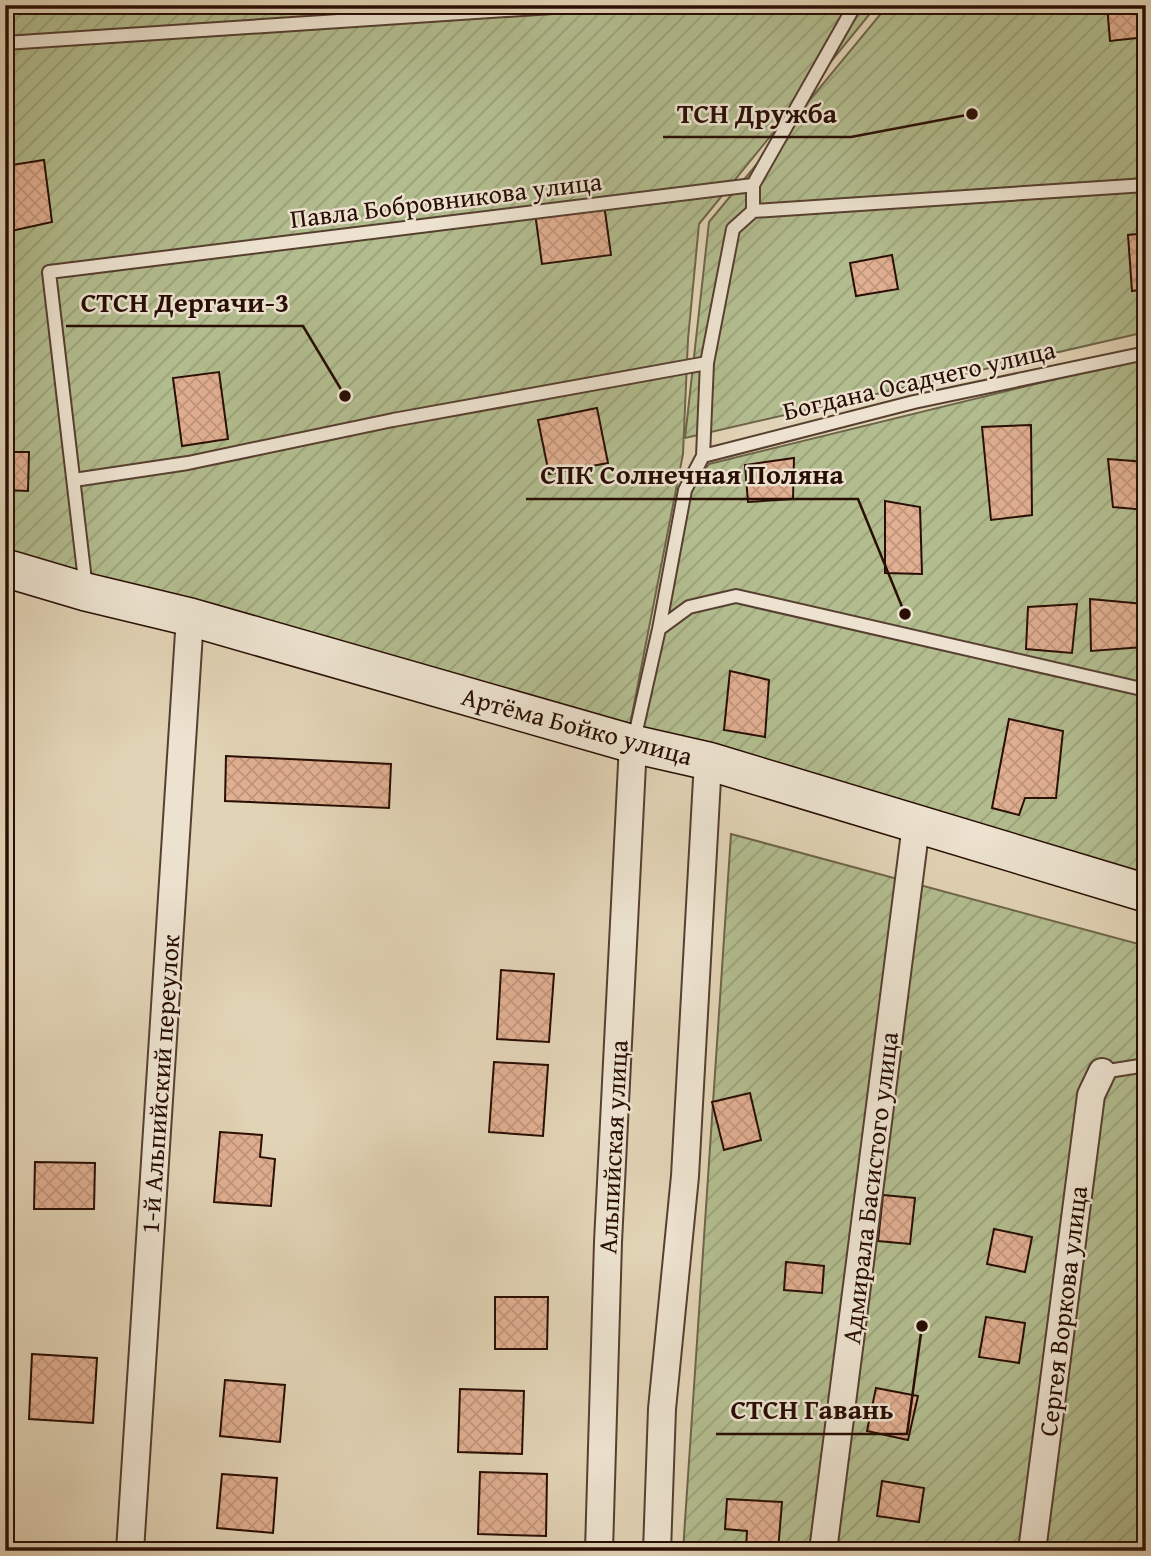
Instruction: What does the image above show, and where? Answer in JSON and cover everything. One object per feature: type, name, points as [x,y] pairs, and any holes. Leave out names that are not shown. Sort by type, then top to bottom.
[{"type":"main road","name":"Артёма Бойко улица","points":[[5,568],[86,592],[190,617],[633,744],[708,761],[1146,893]]},
{"type":"street","name":"1-й Альпийский переулок","points":[[130,1551],[190,617]]},
{"type":"street","name":"Альпийская улица","points":[[599,1551],[608,1242],[633,744]]},
{"type":"street","points":[[657,1551],[663,1409],[685,1176],[708,761]]},
{"type":"street","name":"Адмирала Басистого улица","points":[[823,1551],[916,825]]},
{"type":"street","name":"Сергея Воркова улица","points":[[1032,1551],[1091,1095],[1102,1072]]},
{"type":"lane","points":[[5,43],[583,5]]},
{"type":"lane","points":[[753,211],[753,186],[855,5]]},
{"type":"lane","points":[[633,744],[659,629],[685,490],[703,456],[707,363],[733,229],[753,211],[1146,185]]},
{"type":"lane","name":"Павла Бобровникова улица","points":[[86,592],[49,272],[753,186]]},
{"type":"lane","name":"Богдана Осадчего улица","points":[[703,456],[914,402],[1146,353]]},
{"type":"lane","points":[[74,480],[188,463],[393,420],[707,363]]},
{"type":"lane","points":[[659,629],[690,607],[736,596],[1146,690]]},
{"type":"lane","points":[[1102,1072],[1146,1065]]},
{"type":"green space","points":[[5,5],[877,5],[699,224],[688,339],[683,454],[629,730],[5,554]]},
{"type":"green space","points":[[888,5],[1146,5],[1146,332],[685,438],[709,222]]},
{"type":"green space","points":[[1146,357],[1146,884],[641,736],[689,491],[709,464]]},
{"type":"green space","points":[[731,834],[1146,946],[1146,1551],[683,1551]]},
{"type":"building","points":[[1107,5],[1146,5],[1146,37],[1110,41]]},
{"type":"building","points":[[44,160],[52,222],[11,231],[5,166]]},
{"type":"building","points":[[604,204],[611,255],[542,264],[535,213]]},
{"type":"building","points":[[1146,233],[1146,289],[1132,291],[1128,235]]},
{"type":"building","points":[[892,255],[898,289],[856,296],[850,263]]},
{"type":"building","points":[[219,372],[228,439],[182,446],[173,378]]},
{"type":"building","points":[[597,408],[608,463],[549,474],[538,420]]},
{"type":"building","points":[[1031,425],[1032,515],[991,520],[982,427]]},
{"type":"building","points":[[5,452],[29,452],[28,491],[5,490]]},
{"type":"building","points":[[794,458],[793,499],[748,502],[745,465]]},
{"type":"building","points":[[1108,459],[1146,462],[1146,510],[1113,507]]},
{"type":"building","points":[[885,501],[920,507],[922,574],[885,573]]},
{"type":"building","points":[[1090,599],[1144,604],[1143,647],[1091,651]]},
{"type":"building","points":[[1077,604],[1072,653],[1026,649],[1028,607]]},
{"type":"building","points":[[730,671],[769,680],[765,737],[724,730]]},
{"type":"building","points":[[1009,719],[1063,731],[1056,798],[1025,798],[1019,815],[992,808]]},
{"type":"building","points":[[226,756],[391,764],[389,808],[225,801]]},
{"type":"building","points":[[501,970],[554,974],[549,1042],[497,1039]]},
{"type":"building","points":[[494,1062],[548,1065],[543,1136],[489,1132]]},
{"type":"building","points":[[750,1093],[761,1140],[724,1150],[712,1102]]},
{"type":"building","points":[[220,1132],[262,1135],[260,1157],[275,1159],[271,1206],[214,1202]]},
{"type":"building","points":[[35,1162],[95,1163],[94,1209],[34,1209]]},
{"type":"building","points":[[883,1195],[915,1198],[910,1244],[878,1241]]},
{"type":"building","points":[[994,1229],[1032,1237],[1025,1272],[987,1264]]},
{"type":"building","points":[[786,1262],[824,1266],[822,1293],[784,1290]]},
{"type":"building","points":[[495,1297],[548,1297],[547,1349],[495,1349]]},
{"type":"building","points":[[986,1317],[1025,1323],[1019,1363],[979,1357]]},
{"type":"building","points":[[32,1354],[97,1358],[93,1423],[29,1419]]},
{"type":"building","points":[[225,1380],[285,1385],[280,1442],[220,1436]]},
{"type":"building","points":[[876,1388],[918,1396],[908,1440],[867,1431]]},
{"type":"building","points":[[460,1389],[524,1391],[522,1454],[458,1452]]},
{"type":"building","points":[[480,1472],[547,1474],[546,1536],[478,1534]]},
{"type":"building","points":[[222,1474],[277,1478],[273,1533],[217,1528]]},
{"type":"building","points":[[882,1481],[924,1488],[919,1522],[877,1516]]},
{"type":"building","points":[[727,1499],[782,1502],[778,1551],[746,1549],[747,1531],[725,1529]]},
{"type":"place","name":"ТСН Дружба","points":[[972,114]]},
{"type":"place","name":"СТСН Дергачи-3","points":[[345,396]]},
{"type":"place","name":"СПК Солнечная Поляна","points":[[905,614]]},
{"type":"place","name":"СТСН Гавань","points":[[922,1326]]}]
